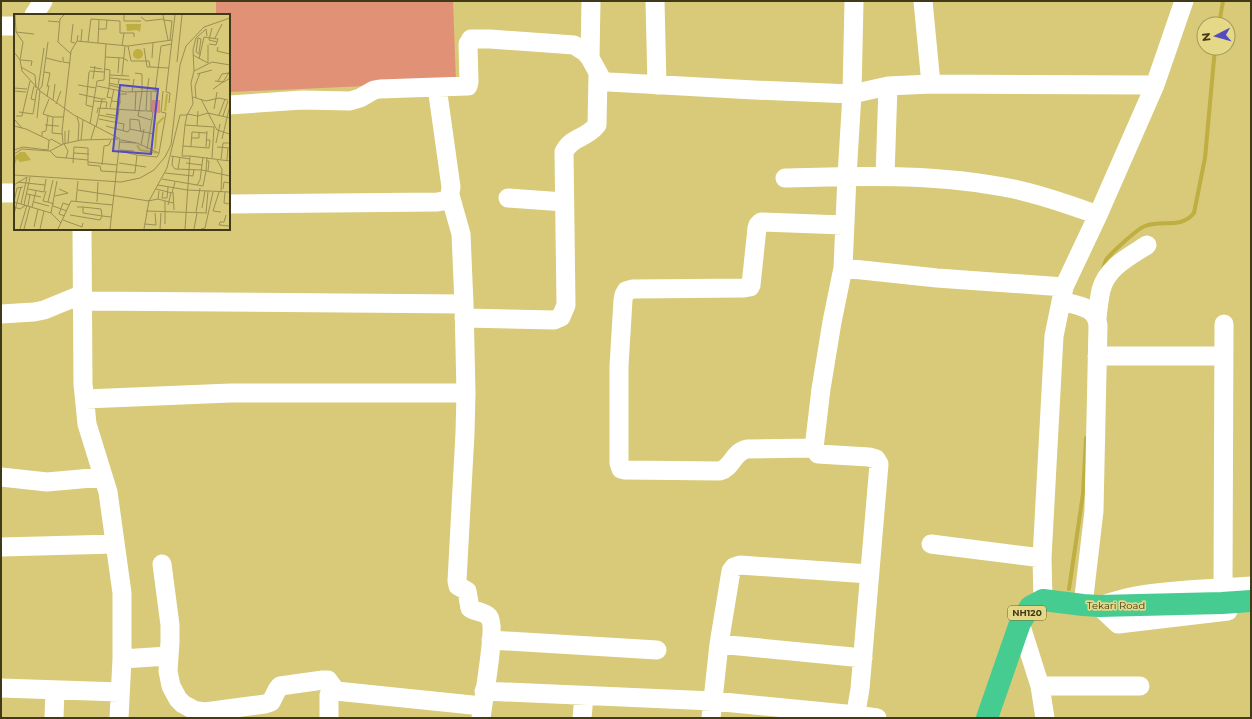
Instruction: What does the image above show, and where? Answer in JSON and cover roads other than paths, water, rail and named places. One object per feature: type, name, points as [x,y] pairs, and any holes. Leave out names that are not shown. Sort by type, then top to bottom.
[{"type":"highway","name":"Tekari Road","points":[[1044,600],[1091,606],[1134,606],[1251,601]]},
{"type":"highway","name":"NH120","points":[[987,718],[1020,623],[1030,607],[1044,600]]},
{"type":"street","points":[[35,14],[43,1]]},
{"type":"street","points":[[50,1],[53,14]]},
{"type":"street","points":[[590,58],[591,1]]},
{"type":"street","points":[[655,1],[658,84]]},
{"type":"street","points":[[854,1],[852,94],[846,176],[843,268],[823,374],[814,448],[818,454],[869,457],[876,460],[879,464],[863,658],[856,716]]},
{"type":"street","points":[[923,1],[931,84]]},
{"type":"street","points":[[1044,600],[1042,558],[1054,336],[1063,294],[1155,85],[1184,1]]},
{"type":"street","points":[[1,26],[14,26]]},
{"type":"street","points":[[230,105],[302,100],[350,101],[360,98],[374,90],[380,89],[468,86],[468,44],[470,39],[490,39],[574,46],[590,58],[598,75],[604,81],[609,82],[852,94],[888,86],[931,84],[1155,85]]},
{"type":"street","points":[[1,314],[44,310],[83,297],[464,311],[554,320],[561,317],[566,305],[564,152],[568,145],[592,132],[597,125],[598,75]]},
{"type":"street","points":[[885,176],[888,86]]},
{"type":"street","points":[[438,87],[451,187],[450,195],[461,234],[464,311],[466,393],[465,433],[457,581],[458,586],[468,591],[470,608],[483,612],[488,616],[492,625],[483,705]]},
{"type":"street","points":[[785,178],[885,176],[934,178],[972,182],[1013,189],[1046,197],[1098,214]]},
{"type":"street","points":[[1,193],[14,193]]},
{"type":"street","points":[[230,204],[437,202],[448,199],[450,195]]},
{"type":"street","points":[[508,198],[564,202]]},
{"type":"street","points":[[814,448],[746,448],[737,453],[725,470],[720,471],[621,469],[619,463],[619,366],[623,300],[626,291],[633,289],[750,287],[757,228],[761,222],[844,225]]},
{"type":"street","points":[[82,230],[84,399],[87,424],[108,492],[122,593],[122,660],[119,718]]},
{"type":"street","points":[[1091,606],[1097,318],[1102,289],[1106,277],[1114,268],[1147,245]]},
{"type":"street","points":[[843,268],[1063,294],[1094,313],[1097,318]]},
{"type":"street","points":[[1223,588],[1224,324]]},
{"type":"street","points":[[1097,356],[1223,356]]},
{"type":"street","points":[[84,399],[231,393],[466,393]]},
{"type":"street","points":[[1,477],[47,482],[103,477]]},
{"type":"street","points":[[1,547],[115,544]]},
{"type":"street","points":[[931,544],[1042,558]]},
{"type":"street","points":[[162,564],[170,625],[168,671],[174,693],[182,704],[199,712],[213,712],[269,703],[279,688],[283,685],[326,680],[329,681],[336,692]]},
{"type":"street","points":[[712,709],[731,571],[734,566],[740,565],[869,574]]},
{"type":"street","points":[[1091,606],[1133,596],[1183,589],[1251,586]]},
{"type":"street","points":[[1091,606],[1118,624],[1251,609]]},
{"type":"street","points":[[1020,623],[1056,686],[1045,718]]},
{"type":"street","points":[[491,640],[657,650]]},
{"type":"street","points":[[720,644],[863,658]]},
{"type":"street","points":[[122,660],[168,656]]},
{"type":"street","points":[[1056,686],[1140,686]]},
{"type":"street","points":[[1,688],[120,692]]},
{"type":"street","points":[[54,718],[55,690]]},
{"type":"street","points":[[328,718],[329,695],[332,692],[483,705],[584,696],[712,709],[877,718]]},
{"type":"street","points":[[582,718],[584,696]]},
{"type":"waterway","points":[[1220,16],[1223,1]]},
{"type":"waterway","points":[[1103,269],[1106,260],[1141,228],[1158,223],[1177,223],[1189,218],[1194,213],[1205,158],[1214,56]]},
{"type":"waterway","points":[[1069,589],[1083,494],[1086,438]]}]
